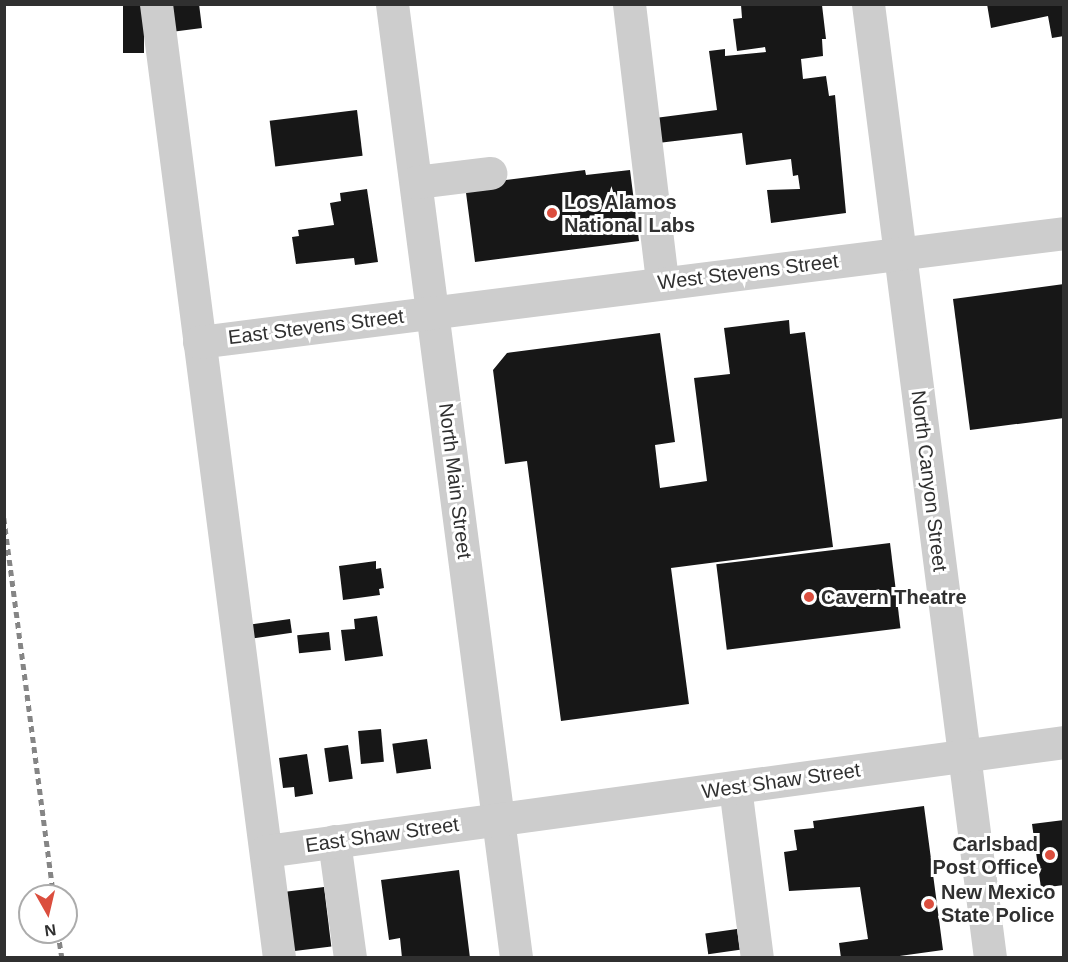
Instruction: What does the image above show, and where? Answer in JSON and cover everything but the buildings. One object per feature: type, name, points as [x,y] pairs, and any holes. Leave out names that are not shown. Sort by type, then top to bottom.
[{"type":"street","points":[[156,4],[279,957]]},
{"type":"street","name":"North Main Street","points":[[392,4],[516,957]]},
{"type":"street","points":[[628,4],[662,282]]},
{"type":"street","name":"North Canyon Street","points":[[868,4],[990,957]]},
{"type":"street","points":[[416,182],[490,173]]},
{"type":"street","name":"West Stevens Street","points":[[433,312],[1064,233]]},
{"type":"street","name":"East Stevens Street","points":[[199,342],[433,312]]},
{"type":"street","name":"West Shaw Street","points":[[498,819],[1064,742]]},
{"type":"street","points":[[735,787],[757,957]]},
{"type":"street","name":"East Shaw Street","points":[[266,851],[498,819]]},
{"type":"street","points":[[333,842],[350,957]]},
{"type":"railway","points":[[4,518],[52,884]]},
{"type":"railway","points":[[60,944],[62,958]]},
{"type":"place","name":"Los Alamos National Labs","points":[[552,213]]},
{"type":"place","name":"Cavern Theatre","points":[[809,597]]},
{"type":"place","name":"Carlsbad Post Office","points":[[1050,855]]},
{"type":"place","name":"New Mexico State Police","points":[[929,904]]}]
